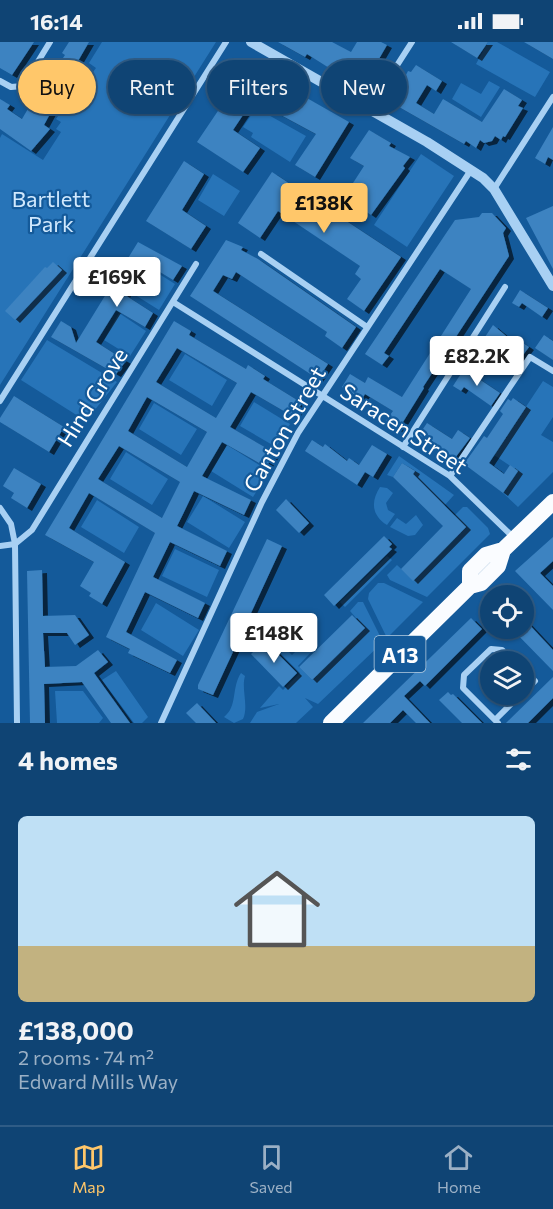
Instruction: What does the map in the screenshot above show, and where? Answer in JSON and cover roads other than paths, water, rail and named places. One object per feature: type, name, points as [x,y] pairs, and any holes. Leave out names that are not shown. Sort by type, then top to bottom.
[{"type":"highway","name":"A13","points":[[331,723],[470,586],[481,583],[498,566],[509,544],[553,502]]},
{"type":"street","points":[[0,81],[11,87],[23,86],[50,42]]},
{"type":"street","points":[[0,401],[226,42]]},
{"type":"street","points":[[251,42],[321,82]]},
{"type":"street","points":[[400,60],[412,42]]},
{"type":"street","points":[[494,189],[550,109],[553,97]]},
{"type":"street","points":[[377,114],[471,170],[494,189],[553,286]]},
{"type":"street","name":"Canton Street","points":[[161,723],[262,502],[298,433],[471,170]]},
{"type":"street","points":[[261,254],[367,327]]},
{"type":"street","name":"Hind Grove","points":[[15,544],[32,530],[196,264]]},
{"type":"street","points":[[403,447],[505,287]]},
{"type":"street","name":"Saracen Street","points":[[172,302],[450,476],[509,544]]},
{"type":"street","points":[[450,476],[530,357],[553,371]]},
{"type":"street","points":[[0,507],[11,524],[15,544],[17,723]]},
{"type":"street","points":[[0,546],[15,544]]},
{"type":"street","points":[[489,651],[491,649],[503,651]]},
{"type":"street","points":[[480,661],[462,681],[463,688],[496,722],[511,705]]},
{"type":"park label","name":"Bartlett Park","points":[[51,210]]}]
